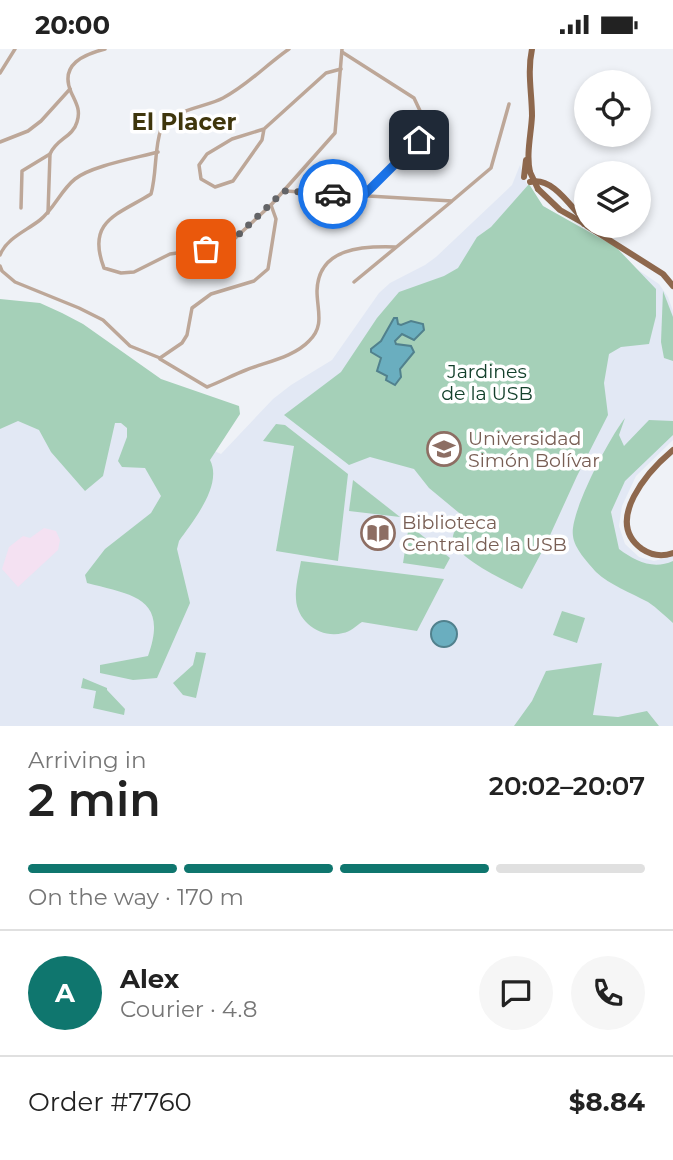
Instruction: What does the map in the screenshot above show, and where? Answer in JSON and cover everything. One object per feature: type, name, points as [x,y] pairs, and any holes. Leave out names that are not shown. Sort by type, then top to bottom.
[{"type":"main road","points":[[532,49],[529,71],[532,103],[528,162],[530,172],[538,189],[560,210],[574,218]]},
{"type":"main road","points":[[529,145],[527,180],[542,181],[551,186],[574,210]]},
{"type":"main road","points":[[606,238],[663,274],[673,286]]},
{"type":"main road","points":[[673,450],[644,478],[629,508],[627,524],[632,539],[645,551],[660,555],[673,553]]},
{"type":"street","points":[[0,73],[15,49]]},
{"type":"street","points":[[48,213],[50,154],[54,146],[72,133],[79,114],[77,102],[70,89],[69,74],[75,61],[83,55],[105,49]]},
{"type":"street","points":[[289,49],[222,99],[168,120],[162,128],[151,194],[107,221],[99,232],[97,251],[104,268],[121,273],[134,272],[170,254],[231,242],[271,205],[335,133],[342,51],[414,98],[422,115],[419,140],[363,196]]},
{"type":"street","points":[[264,129],[262,140],[233,181],[215,187],[201,179],[200,165],[207,154],[232,139],[264,129],[326,73],[341,69]]},
{"type":"street","points":[[0,142],[28,131],[41,121],[70,89]]},
{"type":"street","points":[[354,282],[491,168],[509,104]]},
{"type":"street","points":[[0,255],[11,239],[48,213],[74,180],[86,173],[158,152]]},
{"type":"street","points":[[21,208],[22,170],[50,154]]},
{"type":"street","points":[[284,191],[452,201]]},
{"type":"street","points":[[160,358],[182,343],[187,335],[192,308],[211,294],[254,281],[268,269],[276,219],[271,205]]},
{"type":"street","points":[[0,266],[15,282],[103,320],[130,346],[160,358],[206,387],[307,344],[320,325],[317,291],[320,276],[327,264],[352,249],[363,246],[396,247]]},
{"type":"shaded area","name":"Universidad Simón Bolívar","points":[[520,165],[526,183],[542,205],[574,227],[574,238],[591,238],[659,284],[673,311],[673,440],[636,476],[622,506],[619,526],[625,544],[639,557],[654,561],[673,556],[673,726],[0,726],[0,338],[176,434],[221,454],[273,399],[332,360],[379,293],[390,283],[436,257],[512,185]]},
{"type":"shaded area","points":[[44,528],[56,531],[60,540],[58,550],[18,587],[2,569],[9,547],[23,536],[30,538]]},
{"type":"green space","name":"Jardines de la USB","points":[[529,184],[543,206],[574,223],[574,238],[600,238],[616,247],[656,289],[656,316],[649,344],[621,347],[609,354],[604,383],[608,415],[522,589],[480,567],[460,552],[454,544],[453,536],[464,517],[429,488],[414,469],[370,457],[349,465],[284,415],[341,372],[377,318],[399,292],[444,276],[458,268],[477,237],[491,227]]},
{"type":"green space","points":[[663,291],[673,317],[673,361],[664,358],[661,342]]},
{"type":"green space","points":[[0,299],[40,303],[83,324],[161,379],[239,406],[240,414],[210,460],[213,480],[210,491],[179,541],[177,549],[190,603],[157,678],[133,680],[100,673],[100,665],[148,656],[154,621],[150,610],[142,602],[118,591],[87,583],[85,575],[105,549],[151,513],[161,496],[145,468],[122,467],[118,461],[127,437],[127,428],[121,423],[115,423],[103,476],[85,491],[51,452],[39,430],[18,421],[0,429]]},
{"type":"green space","points":[[625,418],[619,435],[624,446],[649,420],[673,421],[673,435],[625,481],[611,512],[619,549],[644,563],[658,565],[673,561],[673,623],[648,602],[602,577],[585,560],[574,541],[573,525],[584,494],[610,441]]},
{"type":"green space","points":[[276,424],[285,425],[348,474],[338,561],[276,551],[294,446],[263,441]]},
{"type":"green space","points":[[353,480],[400,517],[349,511]]},
{"type":"green space","points":[[409,525],[450,558],[444,569],[403,563]]},
{"type":"green space","points":[[301,561],[444,579],[417,631],[362,622],[346,632],[327,633],[312,627],[297,607],[296,590]]},
{"type":"green space","points":[[562,611],[585,618],[577,643],[553,635]]},
{"type":"green space","points":[[196,652],[206,653],[196,698],[183,695],[173,683],[193,665]]},
{"type":"green space","points":[[602,663],[593,715],[618,717],[647,711],[659,726],[514,726],[532,701],[546,671]]},
{"type":"green space","points":[[83,678],[107,688],[125,709],[124,715],[93,708],[96,691],[81,688]]},
{"type":"water","points":[[394,318],[397,318],[398,324],[401,325],[411,321],[423,324],[424,330],[414,340],[402,334],[395,341],[396,344],[411,346],[414,352],[400,369],[401,377],[395,385],[386,380],[387,376],[377,371],[381,358],[371,352],[381,341]]},
{"type":"water","points":[[444,621],[453,625],[457,634],[453,643],[444,647],[435,643],[431,634],[435,625]]},
{"type":"way so far","points":[[206,249],[231,242],[284,191],[333,194]]},
{"type":"place","name":"Universidad Simón Bolívar","points":[[444,449]]},
{"type":"place","name":"Biblioteca Central de la USB","points":[[378,533]]},
{"type":"district","name":"El Placer","points":[[184,122]]},
{"type":"route","points":[[333,194],[363,196],[419,140]]}]
